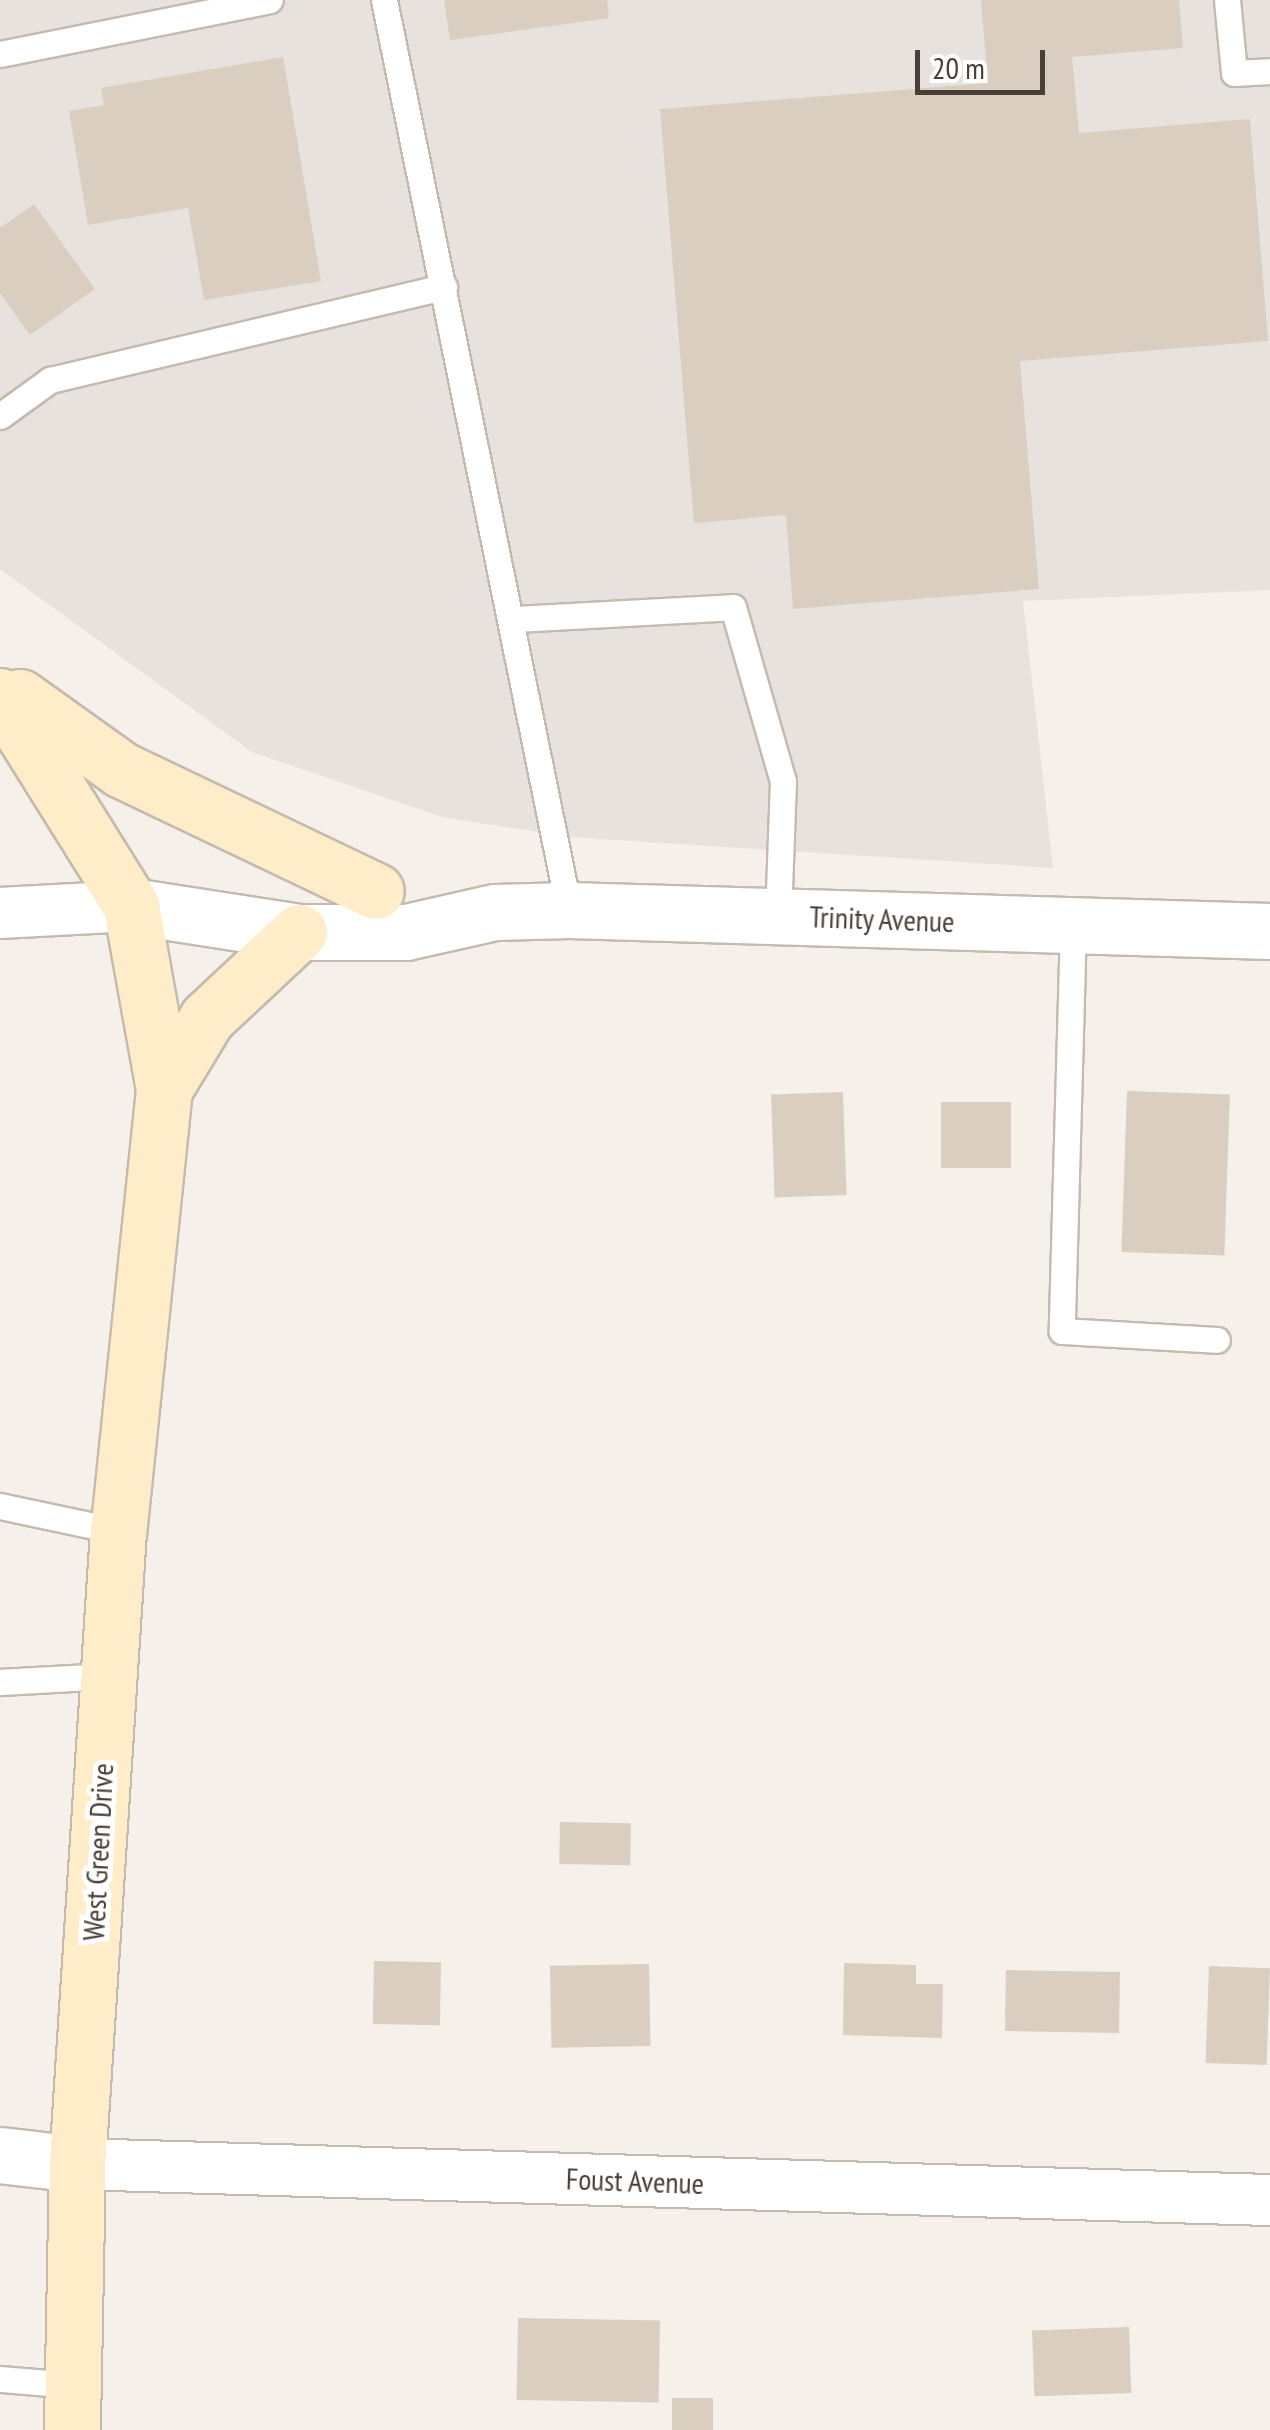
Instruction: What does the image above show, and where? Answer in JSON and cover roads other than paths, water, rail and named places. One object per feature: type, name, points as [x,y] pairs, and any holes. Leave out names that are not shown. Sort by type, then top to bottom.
[{"type":"main road","points":[[0,683],[122,770],[376,891]]},
{"type":"main road","name":"West Green Drive","points":[[0,696],[131,906],[164,1088],[149,1276],[118,1531],[77,2164],[72,2408]]},
{"type":"main road","name":"West Green Drive","points":[[131,906],[119,1012],[133,1215],[149,1276]]},
{"type":"main road","points":[[164,1088],[206,1018],[298,932]]},
{"type":"street","name":"Trinity Avenue","points":[[0,913],[376,891],[495,912]]},
{"type":"street","name":"Trinity Avenue","points":[[131,906],[298,932],[406,932],[495,912],[569,910],[1270,931]]},
{"type":"street","name":"Foust Avenue","points":[[0,2156],[77,2164],[1270,2200]]},
{"type":"lane","points":[[0,54],[270,0]]},
{"type":"lane","points":[[384,0],[514,619],[569,910]]},
{"type":"lane","points":[[1227,0],[1234,72],[1270,70]]},
{"type":"lane","points":[[0,416],[50,380],[444,287]]},
{"type":"lane","points":[[514,619],[733,607],[784,781],[778,916]]},
{"type":"lane","points":[[1073,925],[1062,1331],[1218,1340]]},
{"type":"lane","points":[[0,1506],[118,1531]]},
{"type":"lane","points":[[0,1682],[109,1676]]},
{"type":"lane","points":[[0,2378],[72,2408]]}]
